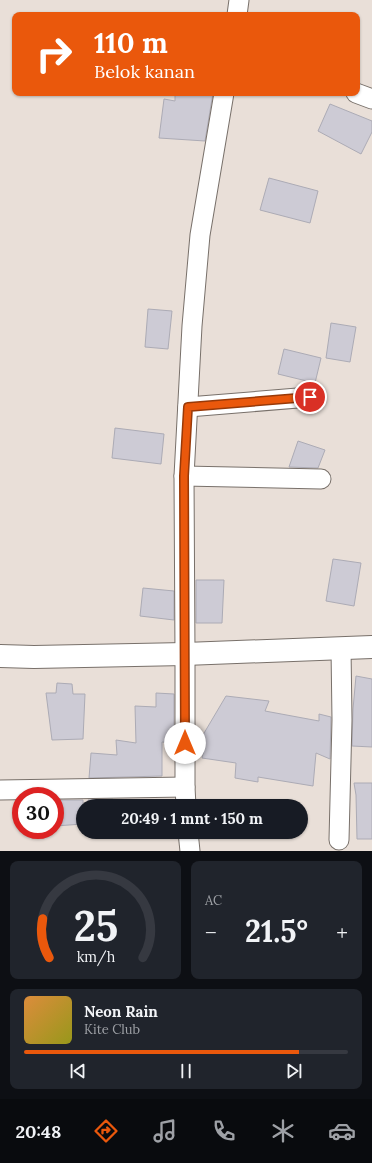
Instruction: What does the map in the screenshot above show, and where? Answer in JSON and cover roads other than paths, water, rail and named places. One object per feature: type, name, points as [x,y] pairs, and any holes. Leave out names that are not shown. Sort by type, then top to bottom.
[{"type":"main road","points":[[0,656],[34,657],[186,654],[372,647]]},
{"type":"street","points":[[237,12],[239,0]]},
{"type":"street","points":[[360,94],[372,99]]},
{"type":"street","points":[[186,799],[184,476],[192,326],[200,235],[223,96]]},
{"type":"street","points":[[188,407],[310,397]]},
{"type":"street","points":[[184,476],[321,479]]},
{"type":"street","points":[[339,840],[342,720],[341,648]]},
{"type":"street","points":[[0,790],[185,787]]},
{"type":"street","points":[[189,839],[190,851]]}]
